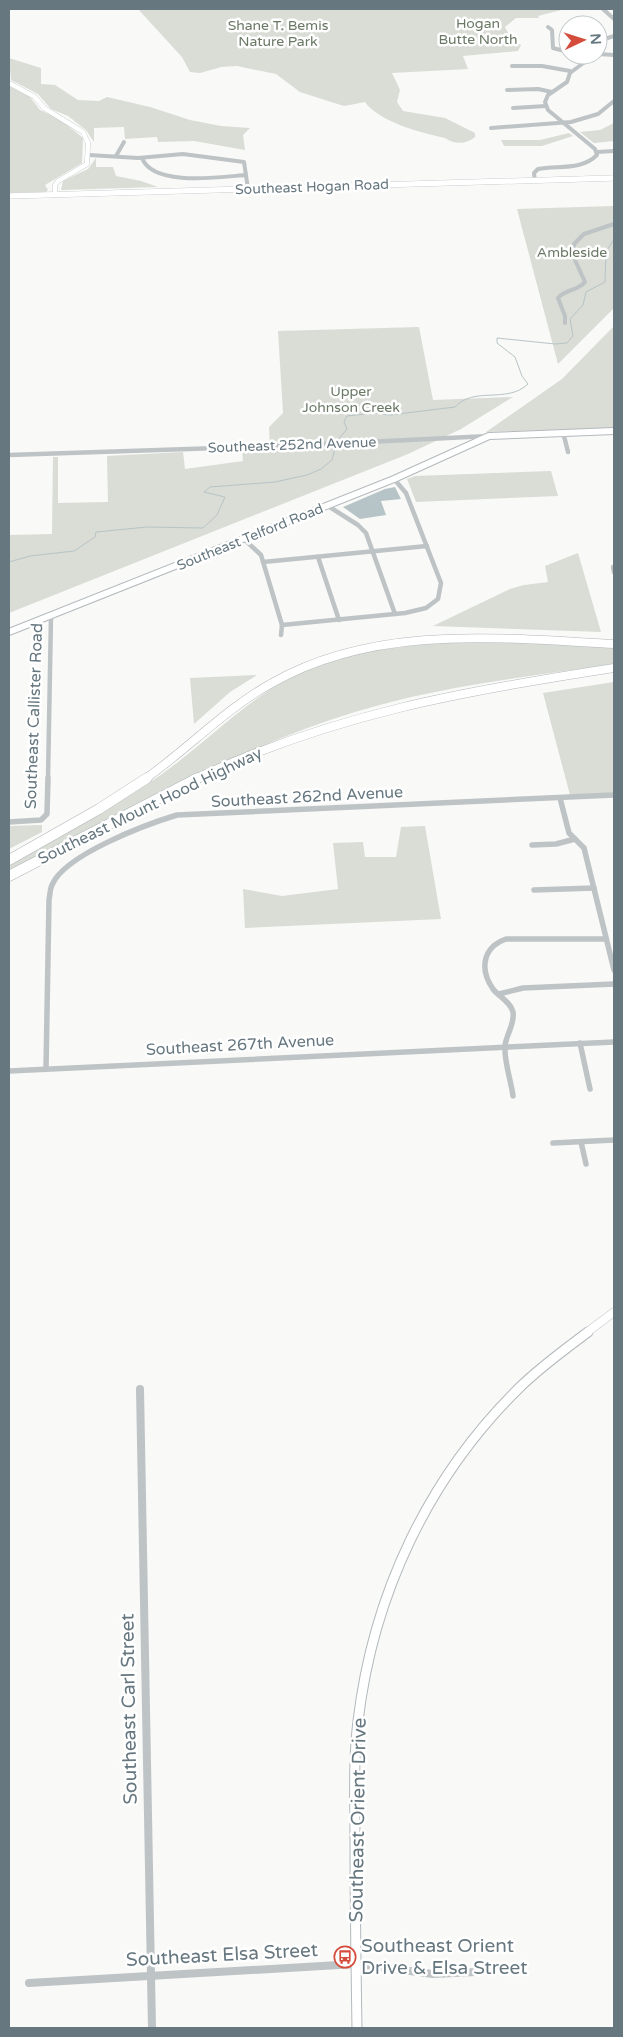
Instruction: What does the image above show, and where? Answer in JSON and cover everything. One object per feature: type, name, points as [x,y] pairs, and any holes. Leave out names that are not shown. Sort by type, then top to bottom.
[{"type":"highway","name":"Southeast Mount Hood Highway","points":[[9,860],[139,784],[254,694],[291,673],[326,659],[382,645],[442,638],[492,637],[614,644]]},
{"type":"highway","name":"Southeast Mount Hood Highway","points":[[9,876],[210,772],[314,731],[396,707],[456,694],[614,668]]},
{"type":"main road","points":[[9,83],[35,96],[44,108],[84,132],[88,139],[88,162],[84,167],[58,181],[55,184],[55,195]]},
{"type":"main road","name":"Southeast Hogan Road","points":[[9,196],[614,178]]},
{"type":"main road","name":"Southeast 252nd Avenue","points":[[488,436],[614,431]]},
{"type":"main road","name":"Southeast Telford Road","points":[[9,632],[394,479],[488,436]]},
{"type":"main road","name":"Southeast Orient Drive","points":[[357,2028],[355,1774],[358,1722],[372,1643],[397,1567],[435,1494],[459,1457],[484,1426],[534,1375],[614,1312]]},
{"type":"street","points":[[603,9],[614,18]]},
{"type":"street","points":[[548,27],[552,30],[553,48],[558,49]]},
{"type":"street","points":[[512,66],[542,66],[570,71],[584,65]]},
{"type":"street","points":[[570,71],[567,74],[567,82],[552,92],[546,99],[546,106],[597,152],[614,151]]},
{"type":"street","points":[[507,90],[538,89],[552,92]]},
{"type":"street","points":[[491,128],[532,127],[593,116],[614,102]]},
{"type":"street","points":[[513,108],[546,106]]},
{"type":"street","points":[[116,156],[124,142]]},
{"type":"street","points":[[536,181],[534,173],[538,169],[586,163],[594,159],[597,152]]},
{"type":"street","points":[[89,155],[142,158],[180,154],[244,162],[248,189]]},
{"type":"street","points":[[142,158],[143,166],[146,169],[167,176],[246,175]]},
{"type":"street","points":[[566,323],[558,298],[562,293],[581,287],[585,282],[572,248],[575,242],[584,234],[614,224]]},
{"type":"street","points":[[562,432],[568,452]]},
{"type":"street","name":"Southeast 252nd Avenue","points":[[9,456],[344,444],[488,436]]},
{"type":"street","points":[[282,625],[415,612],[433,604],[440,593],[441,582],[406,493],[394,479]]},
{"type":"street","points":[[328,506],[362,529],[373,552],[395,614]]},
{"type":"street","points":[[244,540],[256,549],[263,562],[282,625],[281,635]]},
{"type":"street","points":[[263,562],[427,546]]},
{"type":"street","points":[[318,557],[339,620]]},
{"type":"street","name":"Southeast Callister Road","points":[[9,822],[34,821],[44,818],[48,808],[51,616]]},
{"type":"street","name":"Southeast 262nd Avenue","points":[[46,1069],[49,900],[52,884],[67,866],[145,824],[177,816],[614,796]]},
{"type":"street","points":[[560,798],[567,829],[584,848],[614,970]]},
{"type":"street","points":[[532,845],[556,844],[575,839]]},
{"type":"street","points":[[534,890],[594,888]]},
{"type":"street","points":[[514,1096],[505,1046],[513,1014],[510,1004],[493,988],[489,979],[485,955],[492,945],[506,939],[606,939]]},
{"type":"street","points":[[499,994],[523,988],[614,984]]},
{"type":"street","name":"Southeast 267th Avenue","points":[[9,1071],[614,1042]]},
{"type":"street","points":[[580,1044],[590,1089]]},
{"type":"street","points":[[553,1143],[614,1140]]},
{"type":"street","points":[[581,1142],[586,1164]]},
{"type":"street","name":"Southeast Carl Street","points":[[140,1389],[152,2028]]},
{"type":"street","name":"Southeast Elsa Street","points":[[29,1983],[356,1964],[433,1974],[476,1972]]},
{"type":"green space","points":[[138,9],[565,9],[538,16],[539,18],[516,18],[505,27],[512,40],[521,45],[518,51],[463,56],[468,69],[392,73],[400,90],[397,102],[403,111],[445,118],[475,133],[475,137],[472,139],[460,143],[413,130],[390,121],[365,102],[344,106],[300,92],[276,74],[237,66],[221,67],[200,73],[190,72],[182,57]]},
{"type":"green space","points":[[9,58],[41,68],[41,84],[55,85],[78,100],[99,101],[107,97],[150,107],[190,120],[221,126],[250,128],[243,135],[245,150],[194,141],[158,142],[157,137],[125,139],[124,127],[94,128],[94,142],[86,130],[68,116],[51,109],[38,94],[11,80]]},
{"type":"green space","points":[[9,86],[30,97],[40,110],[61,120],[83,138],[82,163],[45,185],[48,190],[46,192],[9,193]]},
{"type":"green space","points":[[614,123],[614,141],[594,143],[580,132],[600,130]]},
{"type":"green space","points":[[569,133],[573,136],[542,146],[504,146],[501,140],[540,140]]},
{"type":"green space","points":[[96,158],[96,167],[113,167],[116,176],[158,187],[61,190],[63,181],[88,169]]},
{"type":"green space","name":"Ambleside","points":[[614,206],[614,308],[558,364],[517,209]]},
{"type":"green space","points":[[614,326],[614,428],[486,432],[562,379]]},
{"type":"green space","name":"Upper Johnson Creek","points":[[419,327],[433,400],[513,397],[461,429],[408,454],[9,613],[9,535],[52,534],[53,457],[58,457],[58,503],[108,502],[107,456],[183,452],[185,469],[243,461],[242,450],[270,449],[269,427],[283,413],[278,331]]},
{"type":"green space","points":[[551,471],[558,496],[416,502],[407,479],[415,476]]},
{"type":"green space","points":[[578,553],[601,632],[433,626],[510,589],[548,582],[545,566]]},
{"type":"green space","points":[[474,640],[614,647],[614,664],[483,683],[419,695],[355,712],[310,727],[221,764],[9,872],[9,865],[106,810],[162,774],[236,714],[274,687],[295,675],[336,660],[375,651],[414,645]]},
{"type":"green space","points":[[257,675],[230,692],[194,724],[190,678]]},
{"type":"green space","points":[[614,682],[614,793],[570,795],[543,693]]},
{"type":"green space","points":[[42,825],[42,832],[9,849],[9,826]]},
{"type":"green space","points":[[425,826],[441,919],[245,928],[243,889],[282,896],[338,889],[333,843],[363,842],[365,857],[396,857],[401,827]]},
{"type":"shaded area","points":[[395,487],[401,499],[381,501],[386,515],[360,519],[343,507],[385,489]]},
{"type":"waterway","points":[[9,562],[30,556],[74,551],[95,537],[96,532],[147,527],[203,528],[217,515],[225,497],[204,492],[210,487],[275,482],[307,475],[321,469],[332,460],[337,441],[347,429],[344,422],[347,416],[374,413],[390,415],[455,407],[471,397],[501,395],[520,390],[528,384],[522,376],[515,357],[497,343],[497,338],[555,344],[567,343],[573,336],[570,319],[583,305],[586,292],[605,282],[606,252],[614,239]]},
{"type":"place","name":"Southeast Orient Drive & Elsa Street","points":[[345,1957]]},
{"type":"park label","name":"Hogan Butte North","points":[[478,32]]},
{"type":"park label","name":"Shane T. Bemis Nature Park","points":[[278,33]]}]
